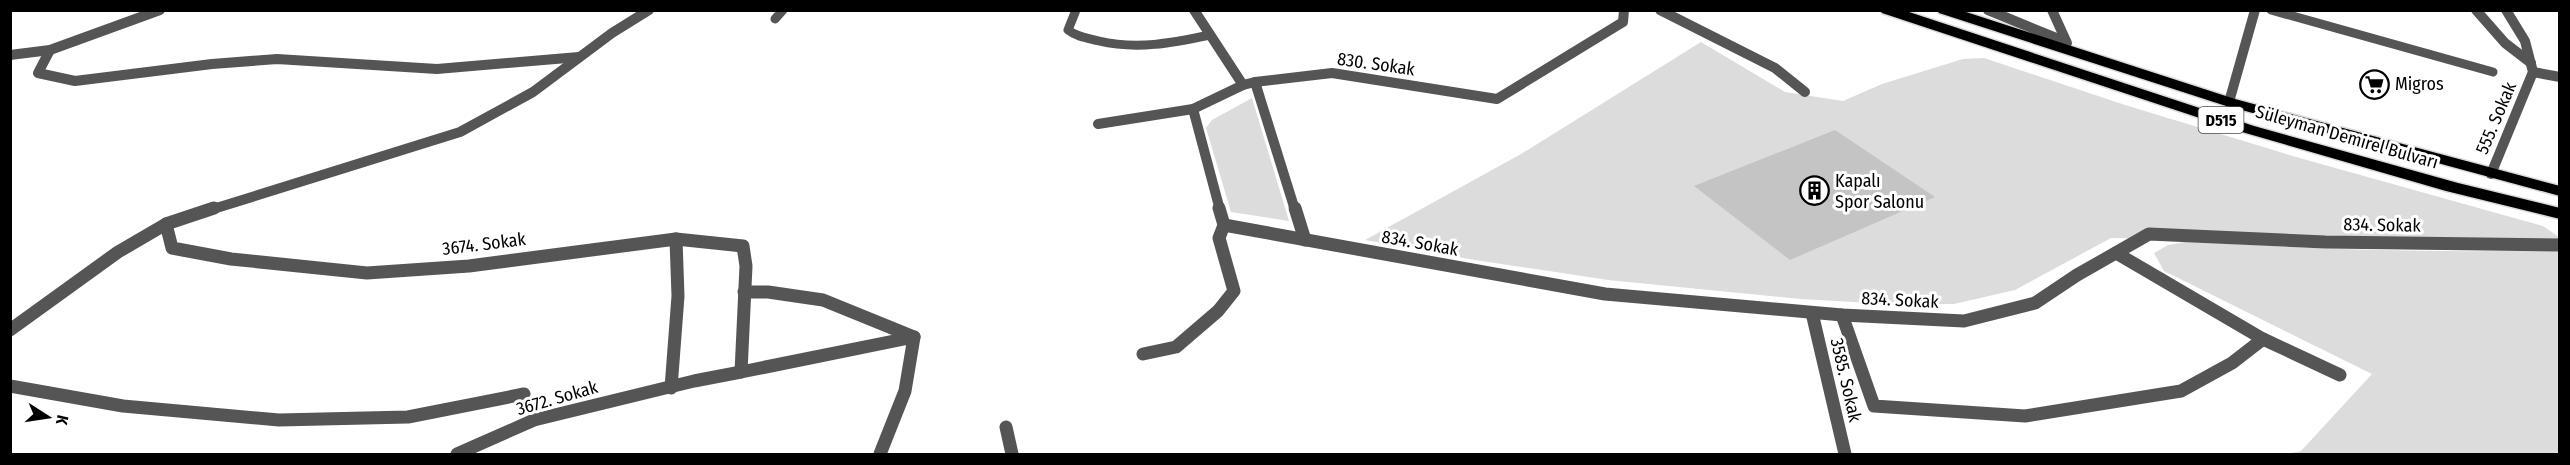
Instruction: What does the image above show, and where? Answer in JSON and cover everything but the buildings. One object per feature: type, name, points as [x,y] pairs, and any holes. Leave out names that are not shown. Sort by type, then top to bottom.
[{"type":"highway","name":"Süleyman Demirel Bulvarı","points":[[1887,10],[2248,129],[2452,187],[2559,214]]},
{"type":"highway","name":"Süleyman Demirel Bulvarı","points":[[1944,10],[2069,47],[2229,102],[2491,174],[2559,190]]},
{"type":"street","points":[[10,55],[50,50],[160,10]]},
{"type":"street","points":[[10,330],[118,252],[166,224],[460,132],[491,117],[555,76],[649,10]]},
{"type":"street","points":[[1194,10],[1210,35],[1249,84],[1305,240]]},
{"type":"street","name":"830. Sokak","points":[[1098,124],[1193,109],[1249,84],[1332,73],[1497,99],[1623,22],[1624,10]]},
{"type":"street","points":[[1660,10],[1775,68],[1805,92]]},
{"type":"street","points":[[1988,10],[2069,47]]},
{"type":"street","points":[[2052,10],[2069,47]]},
{"type":"street","points":[[2229,102],[2255,10]]},
{"type":"street","points":[[2476,10],[2532,67],[2559,77]]},
{"type":"street","name":"555. Sokak","points":[[2491,174],[2532,67],[2525,41],[2505,10]]},
{"type":"street","points":[[50,50],[38,73],[75,81],[212,64],[277,59],[437,69],[580,57]]},
{"type":"street","points":[[1143,354],[1176,347],[1218,310],[1234,291],[1219,238],[1224,225],[1193,109]]},
{"type":"street","name":"3674. Sokak","points":[[166,224],[172,248],[231,259],[367,273],[468,266],[676,238]]},
{"type":"street","name":"834. Sokak","points":[[1224,225],[1605,294],[1812,313],[1964,321],[2034,303],[2149,234],[2325,242],[2559,245]]},
{"type":"street","points":[[671,388],[678,296],[676,238],[743,246],[746,266],[741,372]]},
{"type":"street","points":[[2116,254],[2263,339],[2340,375]]},
{"type":"street","points":[[744,292],[768,292],[823,300],[914,337],[905,391],[880,454]]},
{"type":"street","name":"3585. Sokak","points":[[1812,313],[1845,454]]},
{"type":"street","points":[[1842,315],[1874,406],[2025,416],[2181,391],[2232,363],[2263,339]]},
{"type":"street","name":"3672. Sokak","points":[[457,454],[476,450],[534,420],[741,372],[914,337]]},
{"type":"street","points":[[10,386],[123,406],[279,420],[408,417],[524,394]]},
{"type":"street","points":[[1006,427],[1012,454]]},
{"type":"lane","points":[[775,19],[783,10]]},
{"type":"lane","points":[[1077,10],[1068,30],[1075,36],[1118,47],[1147,47],[1210,35]]},
{"type":"lane","points":[[2271,10],[2493,72]]},
{"type":"shaded area","points":[[1701,42],[1785,92],[1843,101],[1882,84],[1963,59],[1984,58],[2125,105],[2296,157],[2543,226],[2559,237],[2560,245],[2111,238],[2015,290],[1954,304],[1888,304],[1801,299],[1608,280],[1475,260],[1365,240],[1521,154]]},
{"type":"shaded area","points":[[1252,98],[1289,221],[1231,212],[1206,128],[1212,120]]},
{"type":"shaded area","points":[[2191,241],[2375,250],[2559,250],[2559,454],[2288,454],[2301,451],[2372,374],[2164,271],[2154,253],[2168,245]]},
{"type":"place","name":"Migros","points":[[2374,84]]},
{"type":"place","name":"Kapalı Spor Salonu","points":[[1814,191]]}]
